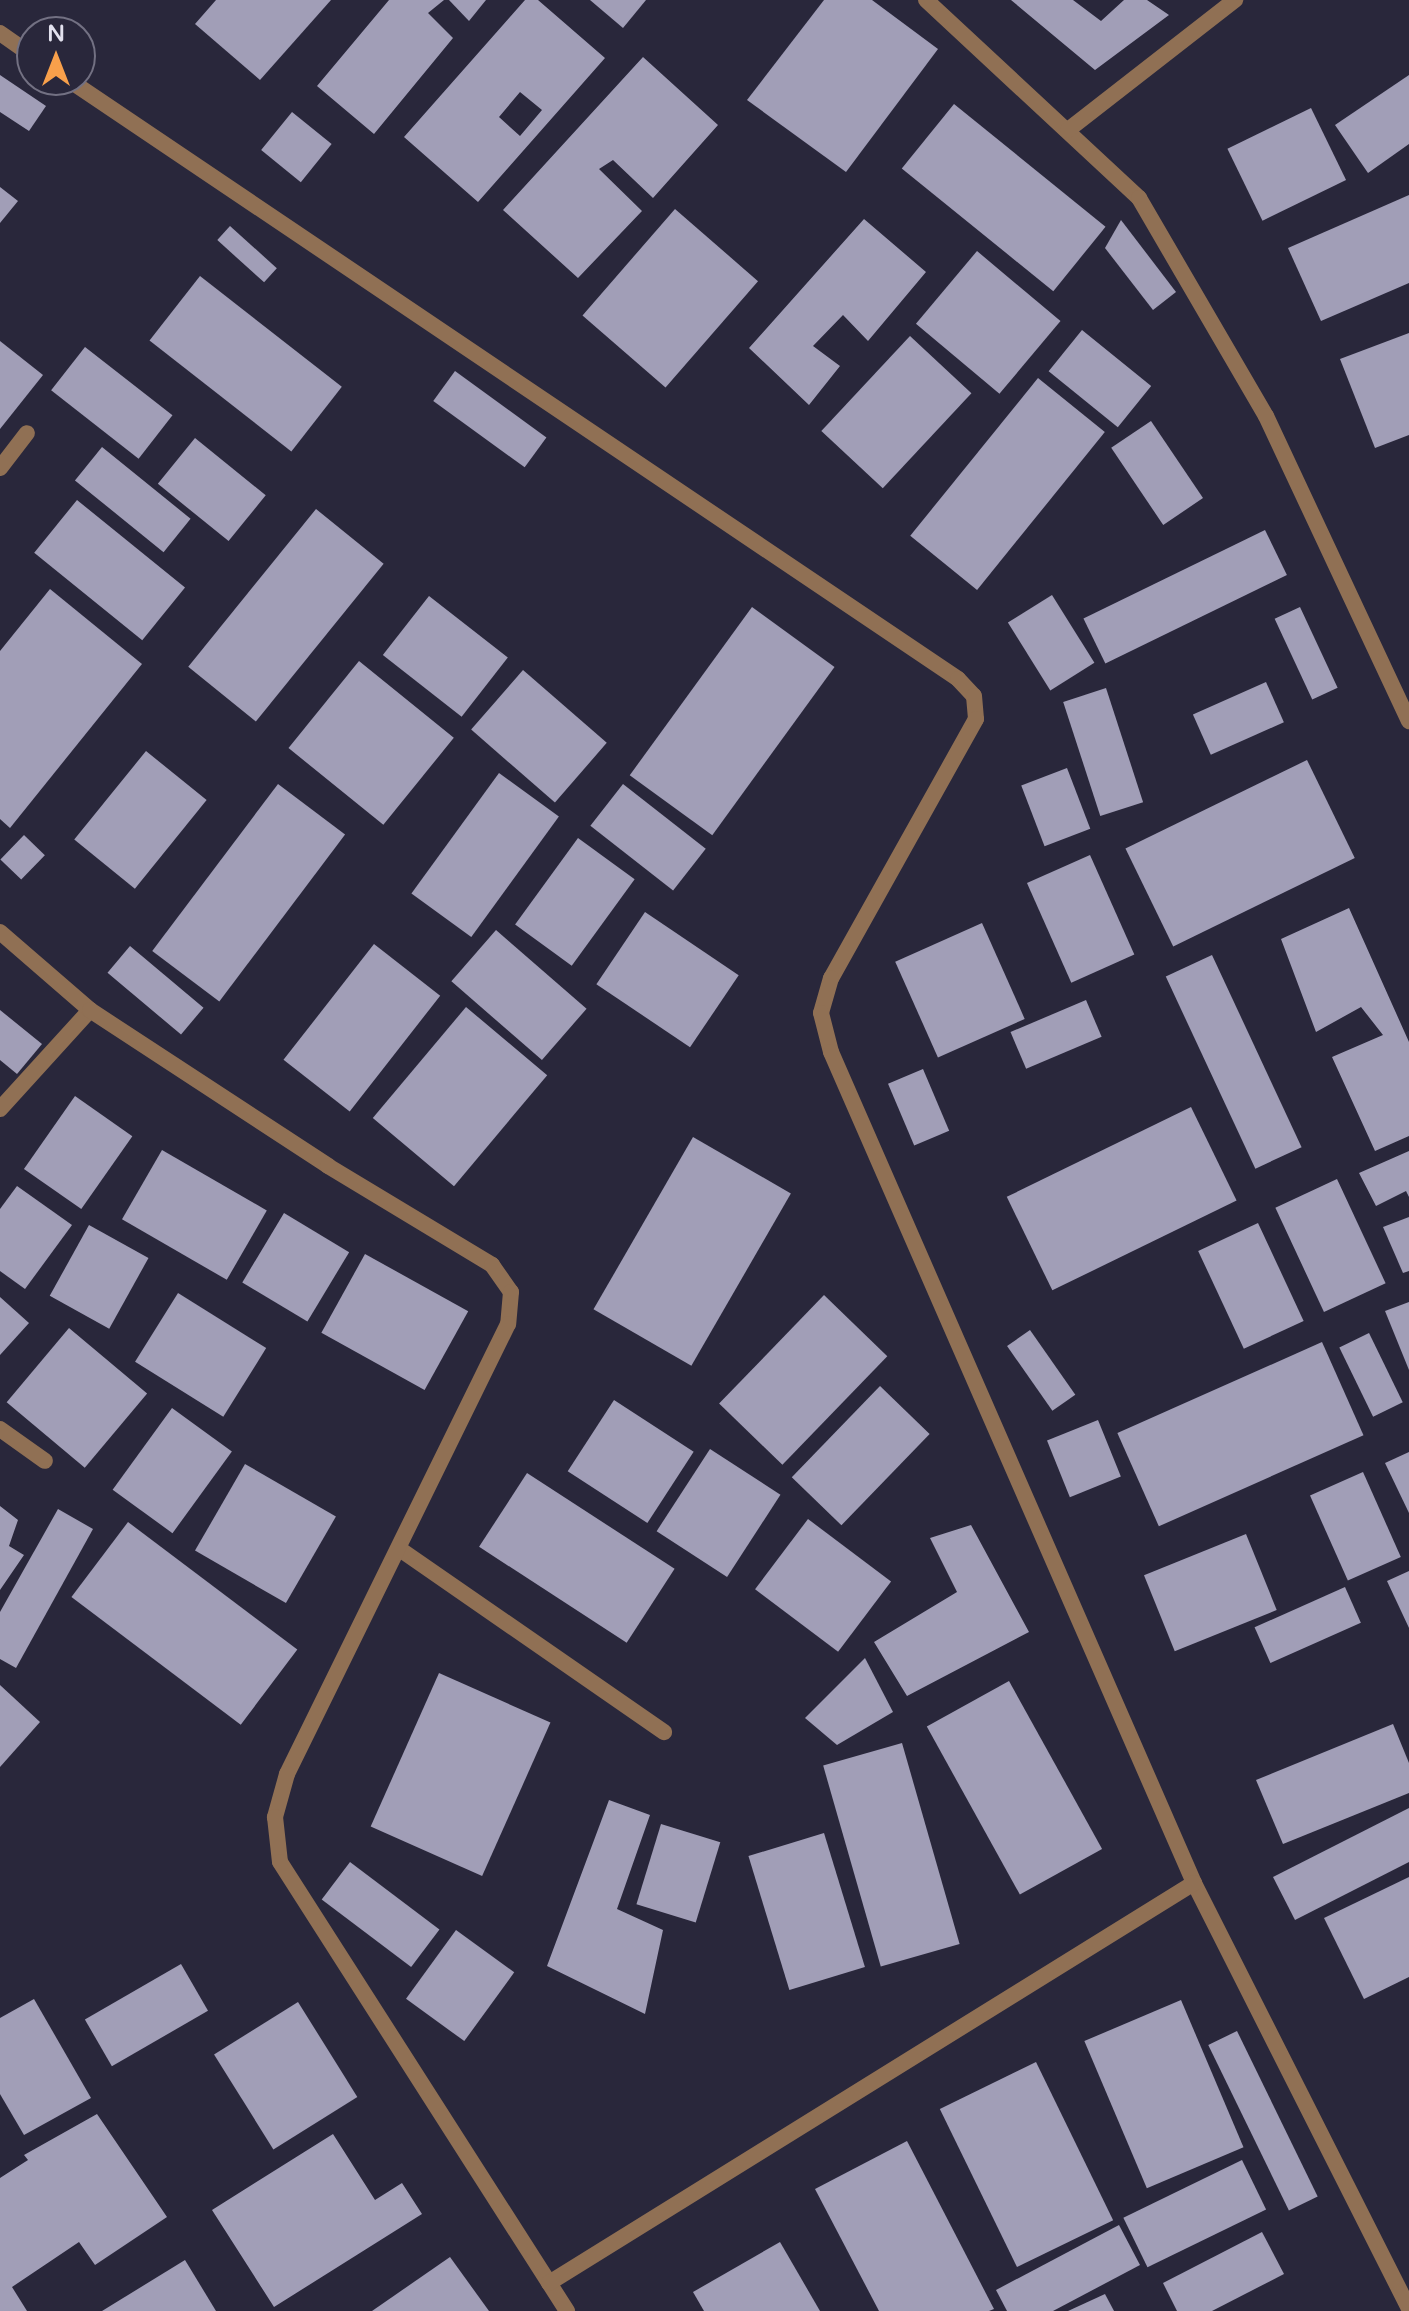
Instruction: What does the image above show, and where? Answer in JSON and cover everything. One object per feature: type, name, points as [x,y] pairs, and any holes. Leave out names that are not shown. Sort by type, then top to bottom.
[{"type":"street","points":[[926,0],[1139,198],[1266,416],[1409,721]]},
{"type":"street","points":[[1068,130],[1235,0]]},
{"type":"street","points":[[93,96],[958,679],[974,696],[976,719],[831,978],[821,1013],[831,1052],[1194,1883],[1409,2308]]},
{"type":"street","points":[[0,468],[27,433]]},
{"type":"street","points":[[0,932],[90,1010],[328,1166],[492,1265],[511,1292],[508,1324],[401,1550],[287,1774],[275,1817],[280,1862],[567,2311]]},
{"type":"street","points":[[0,1109],[90,1010]]},
{"type":"street","points":[[0,1429],[45,1461]]},
{"type":"street","points":[[401,1550],[664,1732]]},
{"type":"street","points":[[549,2283],[1194,1883]]},
{"type":"building","points":[[216,0],[331,0],[260,80],[195,24]]},
{"type":"building","points":[[389,0],[444,0],[428,13],[453,38],[374,134],[317,86]]},
{"type":"building","points":[[449,0],[486,0],[469,21]]},
{"type":"building","points":[[525,0],[538,0],[605,58],[478,202],[404,137]],"holes":[[[520,92],[542,110],[520,136],[499,117]]]},
{"type":"building","points":[[590,0],[646,0],[623,28]]},
{"type":"building","points":[[824,0],[872,0],[938,49],[846,172],[747,100]]},
{"type":"building","points":[[1011,0],[1073,0],[1101,21],[1124,0],[1147,0],[1169,15],[1095,70]]},
{"type":"building","points":[[643,57],[718,125],[653,198],[613,160],[599,169],[642,211],[578,278],[503,210]]},
{"type":"building","points":[[0,75],[16,86],[16,96],[31,96],[46,106],[29,131],[0,112]]},
{"type":"building","points":[[1409,75],[1409,144],[1368,173],[1335,125]]},
{"type":"building","points":[[954,104],[1106,227],[1053,291],[902,169]]},
{"type":"building","points":[[1311,108],[1346,180],[1262,221],[1227,149]]},
{"type":"building","points":[[292,112],[332,144],[301,182],[261,150]]},
{"type":"building","points":[[0,187],[18,201],[0,223]]},
{"type":"building","points":[[1409,195],[1409,283],[1321,321],[1288,248]]},
{"type":"building","points":[[675,209],[758,281],[666,388],[582,315]]},
{"type":"building","points":[[864,219],[926,272],[868,341],[843,315],[813,346],[840,366],[809,405],[749,348]]},
{"type":"building","points":[[1121,220],[1176,292],[1153,310],[1105,248]]},
{"type":"building","points":[[230,226],[277,268],[264,282],[217,240]]},
{"type":"building","points":[[977,251],[1060,321],[999,394],[916,324]]},
{"type":"building","points":[[200,276],[342,387],[291,451],[150,341]]},
{"type":"building","points":[[1082,330],[1151,386],[1118,427],[1049,371]]},
{"type":"building","points":[[1409,333],[1409,435],[1375,448],[1340,359]]},
{"type":"building","points":[[910,336],[971,393],[883,488],[821,431]]},
{"type":"building","points":[[0,341],[43,375],[0,429]]},
{"type":"building","points":[[85,347],[172,415],[139,459],[51,390]]},
{"type":"building","points":[[455,371],[546,437],[525,467],[433,401]]},
{"type":"building","points":[[1038,378],[1105,432],[977,590],[910,536]]},
{"type":"building","points":[[1151,421],[1203,498],[1163,525],[1111,448]]},
{"type":"building","points":[[195,438],[266,495],[229,541],[158,484]]},
{"type":"building","points":[[102,447],[191,519],[164,552],[75,480]]},
{"type":"building","points":[[77,500],[185,587],[142,640],[34,553]]},
{"type":"building","points":[[316,509],[384,564],[256,722],[188,667]]},
{"type":"building","points":[[1265,530],[1287,575],[1105,663],[1083,619]]},
{"type":"building","points":[[50,589],[142,664],[10,828],[0,819],[0,651]]},
{"type":"building","points":[[1052,595],[1094,663],[1050,690],[1008,623]]},
{"type":"building","points":[[429,596],[508,658],[462,717],[383,655]]},
{"type":"building","points":[[752,607],[835,667],[712,835],[630,775]]},
{"type":"building","points":[[1300,607],[1338,688],[1312,699],[1275,619]]},
{"type":"building","points":[[359,661],[454,738],[383,825],[289,748]]},
{"type":"building","points":[[523,670],[607,743],[555,802],[471,730]]},
{"type":"building","points":[[1266,682],[1284,722],[1211,755],[1193,715]]},
{"type":"building","points":[[1106,688],[1143,802],[1100,816],[1063,702]]},
{"type":"building","points":[[146,751],[207,800],[135,889],[74,840]]},
{"type":"building","points":[[1307,760],[1355,858],[1173,947],[1125,849]]},
{"type":"building","points":[[1067,768],[1090,829],[1045,846],[1021,786]]},
{"type":"building","points":[[499,773],[559,816],[471,937],[411,894]]},
{"type":"building","points":[[278,784],[345,835],[219,1001],[152,951]]},
{"type":"building","points":[[623,784],[706,849],[673,890],[590,826]]},
{"type":"building","points":[[24,835],[45,855],[21,880],[0,859]]},
{"type":"building","points":[[578,838],[635,879],[572,966],[515,925]]},
{"type":"building","points":[[1090,855],[1134,955],[1071,983],[1027,883]]},
{"type":"building","points":[[1349,908],[1409,1042],[1409,1136],[1375,1151],[1332,1057],[1383,1035],[1361,1007],[1316,1032],[1281,939]]},
{"type":"building","points":[[645,912],[739,975],[690,1047],[596,984]]},
{"type":"building","points":[[982,923],[1025,1019],[938,1058],[895,962]]},
{"type":"building","points":[[496,930],[587,1009],[542,1060],[451,981]]},
{"type":"building","points":[[374,944],[440,996],[350,1112],[283,1060]]},
{"type":"building","points":[[130,946],[204,1008],[181,1035],[108,973]]},
{"type":"building","points":[[1212,955],[1302,1147],[1255,1169],[1166,977]]},
{"type":"building","points":[[1086,1000],[1102,1037],[1026,1069],[1011,1032]]},
{"type":"building","points":[[466,1007],[547,1075],[454,1186],[373,1118]]},
{"type":"building","points":[[0,1010],[42,1044],[17,1074],[0,1060]]},
{"type":"building","points":[[923,1069],[949,1131],[914,1146],[888,1084]]},
{"type":"building","points":[[75,1096],[132,1136],[81,1209],[24,1169]]},
{"type":"building","points":[[1191,1107],[1237,1200],[1052,1290],[1007,1197]]},
{"type":"building","points":[[693,1137],[791,1194],[691,1366],[594,1309]]},
{"type":"building","points":[[162,1150],[267,1210],[227,1280],[122,1219]]},
{"type":"building","points":[[1409,1151],[1409,1197],[1406,1191],[1376,1206],[1359,1173]]},
{"type":"building","points":[[1337,1179],[1386,1283],[1324,1312],[1275,1208]]},
{"type":"building","points":[[17,1186],[72,1225],[25,1289],[0,1271],[0,1209]]},
{"type":"building","points":[[284,1213],[349,1252],[307,1322],[242,1282]]},
{"type":"building","points":[[1409,1217],[1409,1271],[1403,1273],[1383,1227]]},
{"type":"building","points":[[1258,1223],[1304,1321],[1244,1349],[1198,1251]]},
{"type":"building","points":[[89,1225],[148,1258],[109,1329],[50,1296]]},
{"type":"building","points":[[365,1254],[468,1311],[425,1390],[321,1333]]},
{"type":"building","points":[[178,1293],[266,1348],[223,1417],[135,1362]]},
{"type":"building","points":[[824,1295],[887,1356],[782,1465],[719,1404]]},
{"type":"building","points":[[0,1297],[29,1323],[0,1355]]},
{"type":"building","points":[[1409,1302],[1409,1370],[1385,1311]]},
{"type":"building","points":[[69,1328],[147,1394],[85,1468],[7,1402]]},
{"type":"building","points":[[1030,1330],[1075,1395],[1052,1411],[1007,1346]]},
{"type":"building","points":[[1369,1333],[1403,1402],[1373,1417],[1339,1347]]},
{"type":"building","points":[[1322,1342],[1363,1435],[1159,1526],[1117,1433]]},
{"type":"building","points":[[880,1386],[930,1434],[841,1525],[792,1477]]},
{"type":"building","points":[[614,1400],[694,1452],[647,1523],[568,1471]]},
{"type":"building","points":[[172,1408],[232,1451],[173,1533],[113,1490]]},
{"type":"building","points":[[1098,1420],[1121,1477],[1070,1497],[1047,1441]]},
{"type":"building","points":[[710,1449],[780,1495],[727,1577],[657,1531]]},
{"type":"building","points":[[1409,1452],[1409,1513],[1385,1463]]},
{"type":"building","points":[[245,1464],[336,1516],[286,1603],[195,1551]]},
{"type":"building","points":[[1363,1472],[1401,1557],[1348,1581],[1310,1496]]},
{"type":"building","points":[[527,1473],[675,1569],[627,1643],[479,1547]]},
{"type":"building","points":[[0,1506],[18,1520],[9,1546],[24,1555],[0,1590]]},
{"type":"building","points":[[58,1509],[93,1529],[16,1668],[0,1659],[0,1612]]},
{"type":"building","points":[[808,1519],[891,1582],[838,1652],[755,1589]]},
{"type":"building","points":[[128,1522],[297,1650],[241,1725],[71,1597]]},
{"type":"building","points":[[971,1525],[1029,1632],[907,1696],[874,1642],[957,1592],[930,1538]]},
{"type":"building","points":[[1246,1534],[1277,1610],[1175,1651],[1144,1575]]},
{"type":"building","points":[[1409,1571],[1409,1628],[1387,1581]]},
{"type":"building","points":[[1345,1587],[1361,1623],[1270,1663],[1255,1627]]},
{"type":"building","points":[[865,1658],[893,1712],[837,1745],[805,1718]]},
{"type":"building","points":[[439,1673],[550,1723],[482,1876],[371,1826]]},
{"type":"building","points":[[1009,1681],[1102,1849],[1020,1894],[927,1727]]},
{"type":"building","points":[[0,1685],[40,1722],[0,1767]]},
{"type":"building","points":[[1393,1724],[1409,1763],[1409,1793],[1283,1844],[1256,1780]]},
{"type":"building","points":[[902,1743],[960,1944],[881,1967],[823,1766]]},
{"type":"building","points":[[609,1800],[650,1815],[617,1909],[663,1930],[645,2014],[547,1966]]},
{"type":"building","points":[[1409,1808],[1409,1862],[1295,1920],[1273,1877]]},
{"type":"building","points":[[661,1824],[720,1842],[696,1922],[636,1904]]},
{"type":"building","points":[[824,1833],[865,1967],[789,1990],[748,1856]]},
{"type":"building","points":[[350,1862],[439,1929],[411,1967],[322,1900]]},
{"type":"building","points":[[1409,1877],[1409,1977],[1364,1999],[1324,1918]]},
{"type":"building","points":[[456,1930],[514,1972],[464,2041],[406,1999]]},
{"type":"building","points":[[181,1964],[208,2011],[112,2066],[85,2020]]},
{"type":"building","points":[[34,1999],[91,2098],[24,2135],[0,2094],[0,2018]]},
{"type":"building","points":[[1181,2000],[1244,2147],[1147,2188],[1084,2041]]},
{"type":"building","points":[[298,2002],[357,2097],[273,2149],[214,2054]]},
{"type":"building","points":[[1237,2031],[1318,2196],[1289,2210],[1208,2045]]},
{"type":"building","points":[[1036,2062],[1113,2220],[1017,2267],[940,2109]]},
{"type":"building","points":[[97,2114],[167,2217],[95,2265],[79,2242],[12,2287],[27,2311],[0,2311],[0,2178],[28,2160],[24,2155]]},
{"type":"building","points":[[333,2134],[375,2200],[402,2183],[422,2214],[274,2307],[212,2210]]},
{"type":"building","points":[[907,2141],[994,2309],[879,2311],[815,2189]]},
{"type":"building","points":[[1242,2160],[1266,2209],[1147,2267],[1123,2218]]},
{"type":"building","points":[[1119,2225],[1140,2265],[1053,2311],[1007,2311],[996,2290]]},
{"type":"building","points":[[1262,2232],[1284,2274],[1212,2311],[1177,2311],[1163,2283]]},
{"type":"building","points":[[780,2242],[820,2311],[704,2311],[693,2292]]},
{"type":"building","points":[[450,2257],[489,2311],[372,2311]]},
{"type":"building","points":[[185,2260],[216,2311],[102,2311]]},
{"type":"building","points":[[1105,2294],[1114,2311],[1068,2311]]}]
